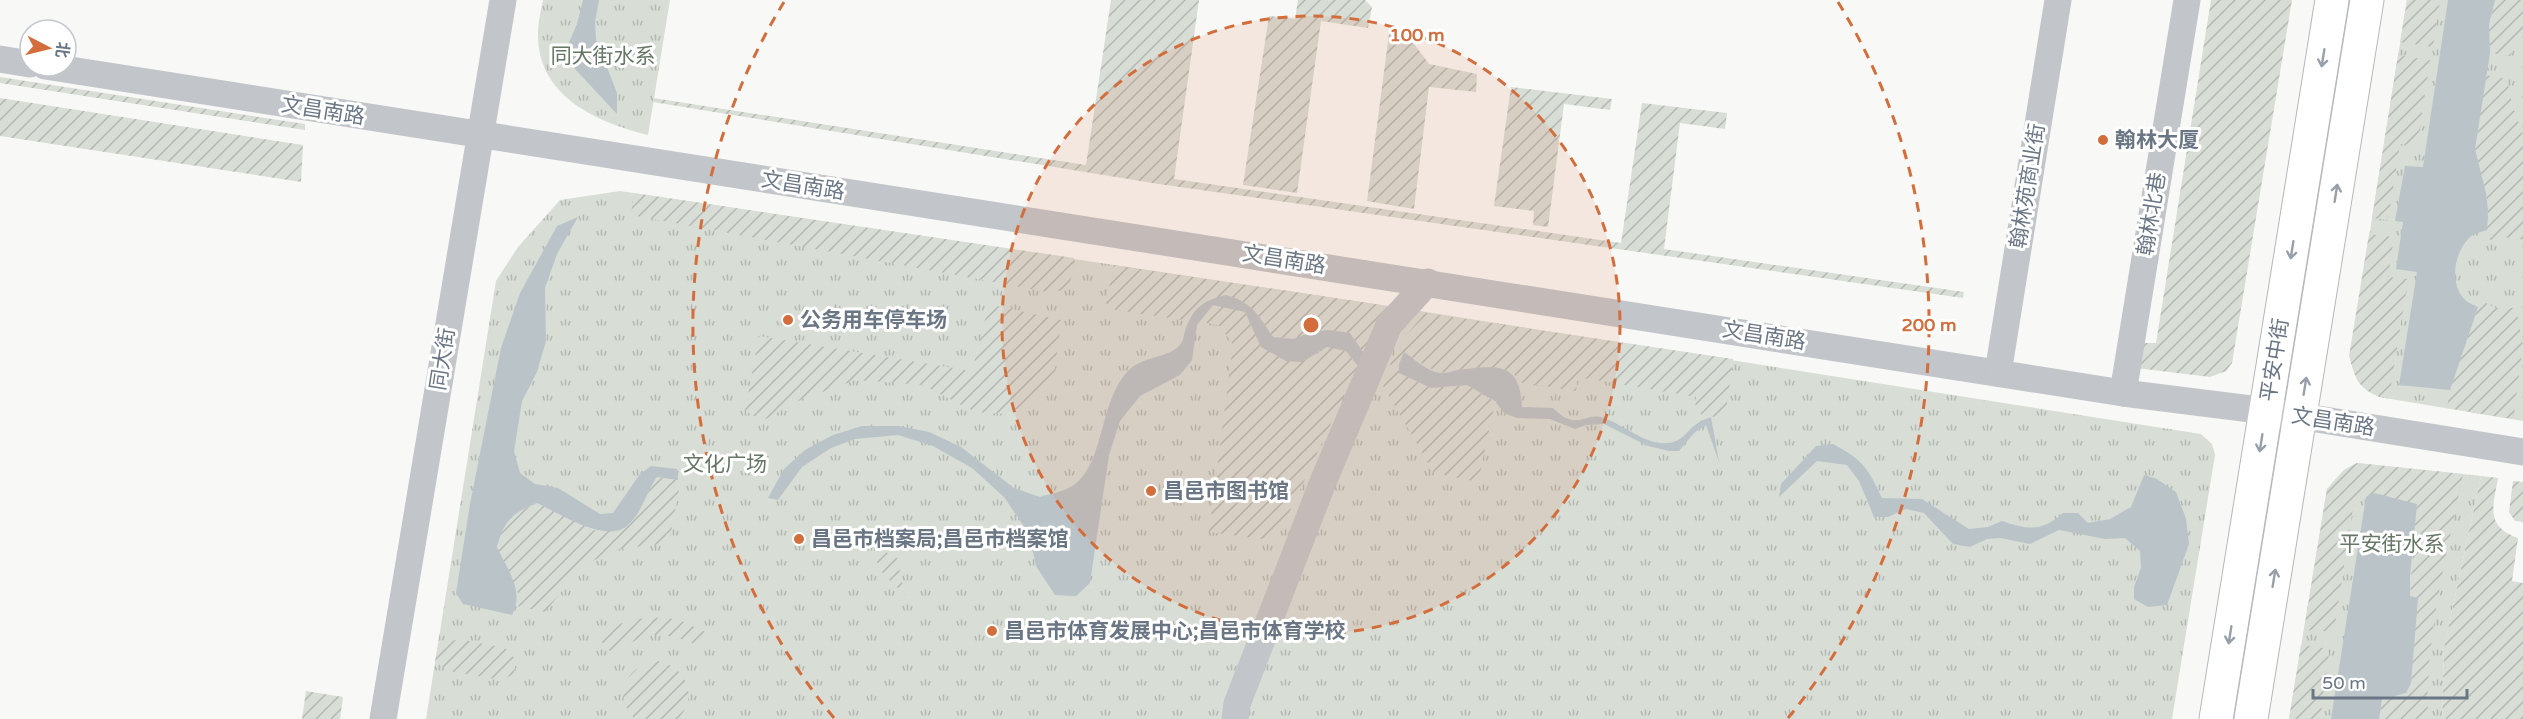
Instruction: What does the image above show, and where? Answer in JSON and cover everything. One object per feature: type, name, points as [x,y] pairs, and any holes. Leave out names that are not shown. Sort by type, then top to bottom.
[{"type":"main road","name":"平安中街","points":[[2216,719],[2332,0]]},
{"type":"main road","name":"平安中街","points":[[2251,719],[2367,0]]},
{"type":"street","name":"同大街","points":[[383,719],[503,0]]},
{"type":"street","name":"翰林苑商业街","points":[[1998,373],[2058,0]]},
{"type":"street","name":"翰林北巷","points":[[2123,393],[2187,0]]},
{"type":"street","points":[[0,59],[18,62]]},
{"type":"street","name":"文昌南路","points":[[78,71],[2123,393],[2267,411],[2523,452]]},
{"type":"street","points":[[1235,719],[1237,704],[1319,493],[1389,325],[1428,282]]},
{"type":"green space","name":"同大街水系","points":[[543,0],[670,0],[648,135],[590,114],[559,90],[547,74],[540,55],[538,29]]},
{"type":"green space","points":[[1111,0],[1199,0],[1174,179],[1621,243],[1642,103],[1727,113],[1725,129],[1680,123],[1664,249],[1964,292],[1963,298],[1159,184],[653,102],[653,98],[1086,165]]},
{"type":"green space","points":[[1298,0],[1365,0],[1372,7],[1368,28],[1321,21],[1297,193],[1243,185],[1269,16],[1295,19]]},
{"type":"green space","points":[[2211,0],[2292,0],[2232,363],[2226,371],[2210,377],[2136,368],[2138,343],[2156,343]]},
{"type":"green space","points":[[2407,0],[2523,0],[2523,421],[2379,397],[2361,386],[2354,371],[2350,356]]},
{"type":"green space","points":[[2407,0],[2440,0],[2433,47],[2400,42]]},
{"type":"green space","points":[[2495,0],[2523,0],[2523,31],[2510,56],[2490,53],[2489,24]]},
{"type":"green space","points":[[1389,34],[1409,37],[1429,64],[1477,74],[1476,92],[1429,87],[1414,209],[1367,201]]},
{"type":"green space","points":[[2398,55],[2430,60],[2417,146],[2400,144],[2388,220],[2372,218]]},
{"type":"green space","points":[[2486,75],[2507,79],[2513,109],[2523,135],[2523,240],[2513,237],[2490,240],[2487,230],[2486,193],[2475,149]]},
{"type":"green space","points":[[0,77],[305,124],[305,130],[0,83]]},
{"type":"green space","points":[[1511,87],[1612,99],[1610,110],[1564,104],[1548,227],[1533,225],[1534,211],[1494,206]]},
{"type":"green space","points":[[0,98],[303,145],[301,182],[0,136]]},
{"type":"green space","name":"文化广场","points":[[620,191],[1388,306],[2201,434],[2212,444],[2215,455],[2172,719],[426,719],[496,281],[518,247],[560,200]]},
{"type":"green space","points":[[634,193],[1074,258],[1073,274],[1067,288],[1053,293],[631,215]]},
{"type":"green space","points":[[2369,234],[2394,237],[2388,277],[2408,279],[2389,398],[2372,393],[2361,385],[2354,373],[2349,356]]},
{"type":"green space","points":[[1114,265],[1388,306],[1365,355],[1350,333],[1329,330],[1312,332],[1294,339],[1273,337],[1259,316],[1248,305],[1226,295],[1192,314],[1189,321],[1110,309],[1106,303]]},
{"type":"green space","points":[[2484,302],[2496,308],[2516,308],[2523,346],[2513,419],[2447,408],[2450,390],[2478,307]]},
{"type":"green space","points":[[989,304],[1061,320],[1054,377],[1024,407],[1000,414],[975,412],[923,385],[856,380],[800,400],[766,419],[757,418],[745,410],[759,336],[972,371]]},
{"type":"green space","points":[[1213,304],[1245,312],[1261,347],[1314,356],[1327,347],[1346,351],[1358,366],[1280,532],[1261,539],[1209,532],[1233,345],[1220,326],[1200,321]]},
{"type":"green space","points":[[1425,313],[1733,359],[1725,419],[1695,413],[1696,397],[1578,377],[1576,391],[1518,382],[1514,374],[1483,367],[1439,373],[1404,353],[1406,376],[1431,388],[1467,385],[1495,402],[1478,482],[1434,473],[1383,386],[1394,369],[1390,364],[1403,339]]},
{"type":"green space","name":"平安街水系","points":[[2357,463],[2481,476],[2444,648],[2442,719],[2289,719],[2327,489],[2344,470]]},
{"type":"green space","points":[[2357,463],[2463,474],[2434,627],[2430,657],[2428,719],[2379,719],[2382,699],[2406,693],[2411,683],[2417,598],[2410,596],[2416,504],[2366,497],[2353,508],[2335,625],[2326,631],[2304,630],[2327,489],[2344,470]]},
{"type":"green space","points":[[2481,476],[2498,478],[2493,507],[2496,521],[2500,528],[2518,538],[2512,581],[2523,583],[2523,719],[2442,719],[2444,648]]},
{"type":"green space","points":[[657,477],[681,479],[669,543],[620,549],[583,565],[545,612],[517,606],[518,593],[497,547],[510,519],[537,503],[596,531],[638,513],[648,489]]},
{"type":"green space","points":[[2513,481],[2523,482],[2523,522],[2515,521],[2509,512]]},
{"type":"green space","points":[[886,552],[897,558],[905,595],[883,574],[876,560]]},
{"type":"green space","points":[[648,617],[677,619],[708,633],[699,646],[676,637],[647,634],[612,653],[601,641],[619,624]]},
{"type":"green space","points":[[459,639],[505,648],[516,660],[514,674],[501,680],[449,671],[435,662],[438,645]]},
{"type":"green space","points":[[2301,645],[2324,648],[2329,653],[2320,719],[2289,719]]},
{"type":"green space","points":[[660,661],[670,665],[683,678],[687,685],[688,702],[678,719],[635,719],[624,700],[623,690],[626,681],[639,667]]},
{"type":"green space","points":[[306,691],[343,697],[340,719],[302,719]]},
{"type":"shaded area","points":[[583,0],[599,0],[595,22],[596,39],[617,93],[617,114],[575,69],[565,52],[577,24]]},
{"type":"shaded area","points":[[2448,0],[2495,0],[2489,24],[2490,53],[2475,149],[2486,193],[2487,230],[2469,238],[2457,260],[2455,277],[2460,293],[2466,301],[2478,307],[2450,390],[2399,385],[2417,272],[2396,269],[2403,222],[2395,221],[2405,166],[2423,167]]},
{"type":"shaded area","points":[[578,217],[557,254],[545,288],[546,341],[537,372],[522,401],[514,451],[520,473],[535,484],[558,488],[600,514],[613,513],[640,474],[651,466],[677,469],[678,480],[657,477],[637,515],[628,525],[619,530],[608,531],[583,525],[537,503],[521,510],[506,524],[497,547],[516,589],[517,597],[512,615],[463,604],[456,593],[470,504],[501,348],[520,293],[557,226]]},
{"type":"shaded area","points":[[1226,295],[1248,305],[1259,316],[1273,337],[1294,339],[1312,332],[1329,330],[1350,333],[1365,355],[1358,366],[1346,351],[1327,347],[1302,362],[1286,361],[1261,347],[1245,312],[1213,305],[1197,325],[1192,360],[1180,375],[1140,396],[1120,421],[1109,455],[1090,583],[1076,596],[1055,595],[1036,566],[1029,534],[1004,497],[972,468],[933,446],[898,435],[855,439],[831,448],[802,467],[778,500],[768,498],[784,469],[805,450],[833,435],[862,426],[899,426],[929,432],[961,447],[1014,488],[1040,497],[1066,489],[1084,475],[1091,462],[1112,398],[1128,371],[1140,362],[1175,349],[1181,343],[1189,320],[1197,309],[1212,299]]},
{"type":"shaded area","points":[[1404,352],[1426,368],[1440,373],[1484,367],[1504,369],[1516,381],[1522,407],[1553,408],[1569,419],[1575,420],[1592,417],[1604,418],[1643,438],[1659,443],[1678,440],[1699,422],[1711,417],[1719,462],[1706,425],[1694,433],[1679,451],[1669,451],[1648,446],[1604,424],[1586,425],[1575,429],[1550,419],[1517,418],[1504,413],[1495,401],[1467,385],[1431,388],[1399,373],[1399,364]]},
{"type":"shaded area","points":[[1833,444],[1864,466],[1882,498],[1922,499],[1969,529],[1988,527],[2002,521],[2034,528],[2048,524],[2063,513],[2078,513],[2088,523],[2110,519],[2131,507],[2144,475],[2157,479],[2176,492],[2186,519],[2189,544],[2167,605],[2148,607],[2134,599],[2134,587],[2141,568],[2140,551],[2125,538],[2105,539],[2059,530],[2030,544],[2001,538],[1987,539],[1970,547],[1953,544],[1924,513],[1906,509],[1888,517],[1874,517],[1859,481],[1847,465],[1817,461],[1779,497],[1781,484],[1816,446]]},
{"type":"shaded area","points":[[2374,493],[2417,504],[2410,576],[2410,596],[2418,598],[2411,683],[2406,693],[2382,699],[2379,719],[2331,719],[2366,497]]},
{"type":"place","name":"翰林大厦","points":[[2103,140]]},
{"type":"place","name":"公务用车停车场","points":[[788,320]]},
{"type":"place","name":"昌邑市图书馆","points":[[1151,491]]},
{"type":"place","name":"昌邑市档案局;昌邑市档案馆","points":[[799,539]]},
{"type":"place","name":"昌邑市体育发展中心;昌邑市体育学校","points":[[992,631]]}]
